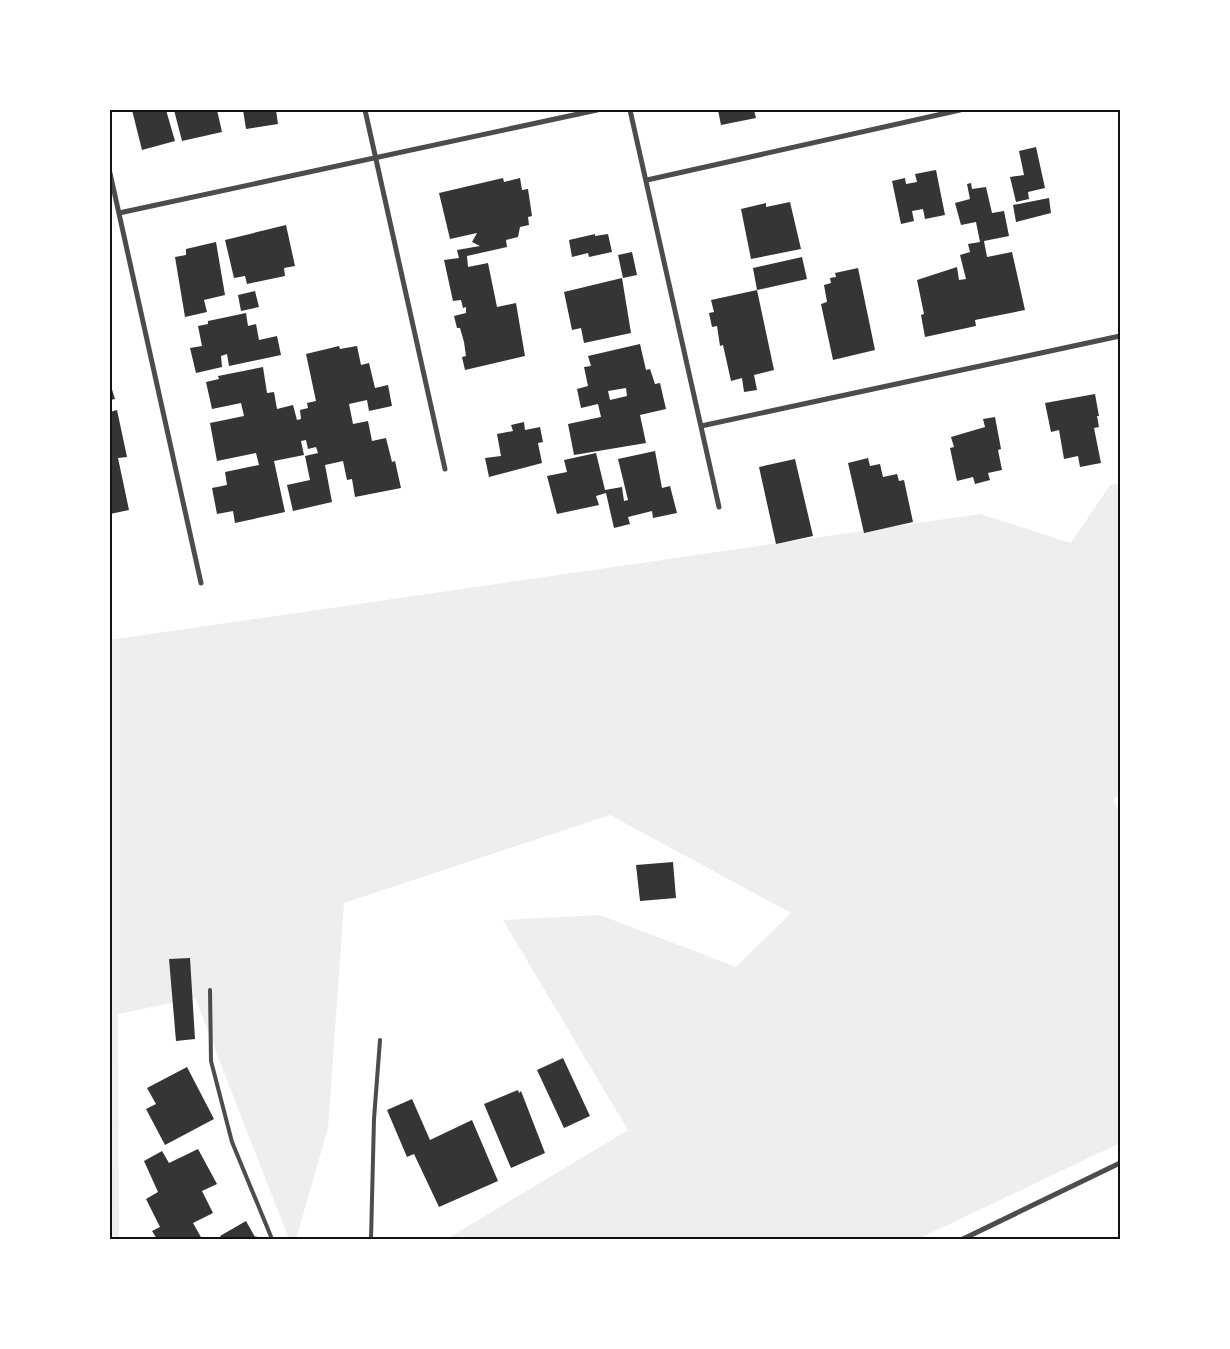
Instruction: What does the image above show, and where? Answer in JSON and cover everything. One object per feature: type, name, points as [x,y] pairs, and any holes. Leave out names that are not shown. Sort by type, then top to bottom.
[{"type":"street","points":[[366,110],[445,469]]},
{"type":"street","points":[[119,212],[597,110]]},
{"type":"street","points":[[630,110],[719,506]]},
{"type":"street","points":[[647,180],[960,110]]},
{"type":"street","points":[[110,173],[201,583]]},
{"type":"street","points":[[701,426],[1120,336]]},
{"type":"street","points":[[963,1239],[1120,1163]]},
{"type":"lane","points":[[210,990],[211,1060],[232,1142],[272,1239]]},
{"type":"lane","points":[[371,1239],[374,1129],[380,1040]]},
{"type":"shaded area","points":[[1120,483],[1120,795],[1113,799],[1120,813],[1120,1143],[918,1239],[447,1239],[628,1130],[503,920],[600,915],[736,967],[791,913],[610,815],[344,903],[328,1128],[296,1239],[289,1239],[195,998],[118,1014],[119,1239],[110,1239],[110,640],[980,514],[1071,543],[1110,485]]},
{"type":"building","points":[[132,110],[166,110],[175,141],[142,150]]},
{"type":"building","points":[[174,110],[217,110],[222,132],[182,141]]},
{"type":"building","points":[[243,110],[276,110],[278,124],[246,129]]},
{"type":"building","points":[[718,110],[754,110],[756,118],[721,125]]},
{"type":"building","points":[[1036,147],[1045,188],[1028,192],[1029,199],[1016,202],[1010,177],[1024,175],[1019,151]]},
{"type":"building","points":[[936,170],[945,215],[925,219],[923,209],[912,211],[914,221],[901,224],[892,181],[905,178],[906,184],[917,182],[915,174]]},
{"type":"building","points":[[503,178],[504,182],[520,178],[522,190],[528,189],[532,216],[528,217],[529,225],[520,227],[518,237],[506,240],[507,247],[467,256],[468,267],[488,263],[497,307],[516,303],[525,356],[465,370],[462,357],[466,356],[464,342],[460,328],[457,328],[454,316],[466,313],[466,307],[463,308],[461,300],[453,301],[444,260],[459,258],[457,250],[480,246],[472,242],[477,233],[450,239],[439,193]]},
{"type":"building","points":[[971,183],[972,189],[986,187],[992,213],[1004,211],[1009,236],[984,241],[987,257],[1012,252],[1025,310],[975,320],[976,326],[925,337],[921,315],[924,314],[917,280],[957,267],[959,280],[966,279],[960,255],[970,252],[968,244],[980,242],[976,222],[961,225],[955,203],[970,199],[967,184]]},
{"type":"building","points":[[1049,198],[1051,213],[1016,222],[1013,205]]},
{"type":"building","points":[[790,202],[801,249],[751,259],[741,209],[766,203],[766,207]]},
{"type":"building","points":[[286,225],[295,266],[284,268],[285,276],[247,284],[245,276],[234,278],[225,240]]},
{"type":"building","points":[[595,234],[595,236],[608,234],[612,252],[589,257],[588,253],[572,257],[569,240]]},
{"type":"building","points":[[216,242],[225,295],[204,300],[207,312],[185,317],[175,257],[186,255],[186,249]]},
{"type":"building","points":[[632,252],[637,275],[623,278],[618,255]]},
{"type":"building","points":[[802,257],[807,279],[757,290],[753,268]]},
{"type":"building","points":[[858,268],[875,350],[833,360],[821,304],[827,302],[824,285],[831,283],[830,278],[836,277],[835,273]]},
{"type":"building","points":[[622,278],[631,333],[584,343],[581,328],[572,330],[564,292]]},
{"type":"building","points":[[757,290],[774,370],[754,375],[757,390],[744,392],[742,378],[731,381],[723,345],[720,346],[717,326],[712,327],[709,313],[714,312],[711,300]]},
{"type":"building","points":[[255,291],[259,307],[241,311],[238,295]]},
{"type":"building","points":[[246,313],[248,326],[256,324],[259,340],[277,336],[281,355],[229,366],[227,354],[221,356],[222,367],[196,373],[190,348],[202,346],[198,326],[208,324],[208,321]]},
{"type":"building","points":[[640,344],[646,370],[650,369],[655,384],[660,383],[666,409],[640,415],[646,443],[574,455],[568,424],[601,417],[598,404],[581,408],[577,389],[588,386],[584,367],[591,366],[588,356]],"holes":[[[626,388],[627,396],[610,400],[608,391]]]},
{"type":"building","points":[[339,346],[340,349],[357,346],[361,365],[369,363],[375,388],[388,385],[392,406],[369,411],[367,400],[349,404],[353,424],[368,421],[372,441],[386,438],[392,462],[395,461],[401,488],[355,497],[352,479],[347,480],[343,461],[325,465],[332,502],[293,511],[287,485],[310,480],[305,456],[318,453],[316,447],[308,449],[306,440],[301,441],[304,455],[274,461],[285,512],[235,523],[233,511],[217,514],[212,488],[227,485],[225,472],[259,465],[256,453],[217,461],[210,423],[244,416],[241,403],[212,409],[206,382],[219,379],[218,376],[263,367],[267,393],[274,392],[277,409],[293,405],[297,420],[301,419],[300,410],[308,408],[307,403],[316,401],[306,354]]},
{"type":"building","points":[[110,383],[115,399],[110,400]]},
{"type":"building","points":[[1095,394],[1099,427],[1094,428],[1101,463],[1080,467],[1078,456],[1064,459],[1059,430],[1051,432],[1045,403]]},
{"type":"building","points":[[117,410],[127,457],[118,458],[129,510],[110,514],[110,412]]},
{"type":"building","points":[[995,417],[1001,449],[998,450],[1002,470],[988,473],[990,480],[975,484],[973,477],[957,481],[950,448],[954,447],[951,437],[985,427],[983,419]]},
{"type":"building","points":[[524,422],[525,430],[540,427],[543,442],[538,443],[542,463],[489,477],[485,458],[501,456],[497,434],[513,431],[511,425]]},
{"type":"building","points":[[655,451],[662,488],[670,486],[677,513],[653,518],[652,511],[628,517],[630,524],[614,528],[606,493],[596,496],[599,505],[557,514],[547,476],[567,472],[564,460],[596,453],[605,490],[622,487],[624,501],[628,500],[618,459]]},
{"type":"building","points":[[868,458],[870,466],[880,464],[883,477],[897,474],[899,481],[904,480],[913,522],[864,533],[848,463]]},
{"type":"building","points":[[795,459],[813,536],[776,544],[759,467]]},
{"type":"building","points":[[673,862],[676,898],[640,901],[636,865]]},
{"type":"building","points":[[190,958],[195,1039],[176,1041],[169,959]]},
{"type":"building","points":[[563,1058],[590,1116],[564,1128],[537,1070]]},
{"type":"building","points":[[187,1067],[214,1119],[165,1145],[146,1109],[156,1104],[147,1088]]},
{"type":"building","points":[[518,1090],[519,1093],[521,1091],[545,1153],[511,1168],[484,1104]]},
{"type":"building","points":[[412,1099],[430,1140],[472,1120],[498,1181],[439,1207],[414,1154],[407,1157],[387,1110]]},
{"type":"building","points":[[198,1149],[217,1184],[202,1191],[213,1213],[193,1223],[202,1239],[157,1239],[152,1231],[160,1227],[146,1199],[158,1192],[144,1161],[162,1151],[169,1163]]},
{"type":"building","points":[[246,1221],[258,1239],[222,1239],[220,1236]]}]
